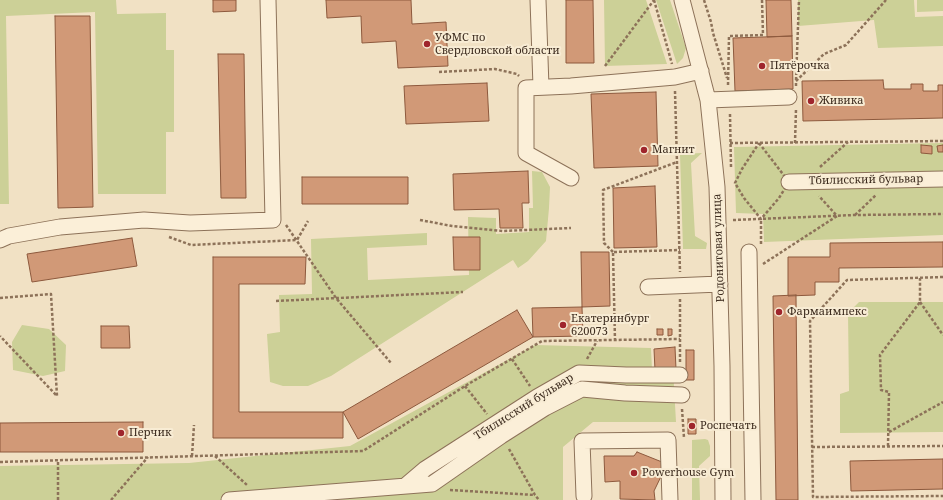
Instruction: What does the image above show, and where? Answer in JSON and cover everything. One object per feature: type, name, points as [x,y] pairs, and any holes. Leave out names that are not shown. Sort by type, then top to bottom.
[{"type":"street","points":[[0,240],[9,236],[60,226],[144,220],[190,223],[273,220],[268,0]]},
{"type":"street","points":[[538,0],[541,87]]},
{"type":"street","name":"Родонитовая улица","points":[[682,0],[708,100],[717,187],[723,500]]},
{"type":"street","points":[[571,178],[526,154],[526,88],[571,86],[675,77],[701,71]]},
{"type":"street","points":[[708,100],[794,96]]},
{"type":"street","name":"Тбилисский бульвар","points":[[789,182],[943,179]]},
{"type":"street","points":[[749,252],[753,500]]},
{"type":"street","points":[[648,287],[720,284]]},
{"type":"street","name":"Тбилисский бульвар","points":[[405,486],[425,469],[537,397],[579,373],[680,375]]},
{"type":"street","name":"Тбилисский бульвар","points":[[432,484],[539,412],[582,389],[625,393],[682,395]]},
{"type":"street","points":[[584,496],[582,441],[668,440],[670,500]]},
{"type":"street","points":[[229,500],[432,484]]},
{"type":"path","points":[[605,66],[654,0]]},
{"type":"path","points":[[654,0],[675,77],[680,250],[680,375]]},
{"type":"path","points":[[704,0],[728,80]]},
{"type":"path","points":[[731,170],[730,99],[728,80],[729,36],[763,35],[762,0]]},
{"type":"path","points":[[795,143],[794,96],[796,81],[799,0]]},
{"type":"path","points":[[796,81],[824,54],[846,45],[886,0]]},
{"type":"path","points":[[439,72],[495,69],[518,74],[526,88]]},
{"type":"path","points":[[730,143],[943,141]]},
{"type":"path","points":[[837,216],[805,181],[848,142]]},
{"type":"path","points":[[759,143],[789,182],[779,198],[761,219]]},
{"type":"path","points":[[759,143],[742,169],[735,184],[761,219]]},
{"type":"path","points":[[615,341],[613,252],[604,243],[603,190],[677,162]]},
{"type":"path","points":[[856,215],[892,180]]},
{"type":"path","points":[[732,213],[733,228]]},
{"type":"path","points":[[733,220],[856,215],[943,214]]},
{"type":"path","points":[[780,252],[837,216]]},
{"type":"path","points":[[420,220],[452,226],[504,231],[571,228]]},
{"type":"path","points":[[297,240],[308,221]]},
{"type":"path","points":[[283,222],[336,298],[391,363]]},
{"type":"path","points":[[163,235],[191,245],[297,240]]},
{"type":"path","points":[[613,252],[680,250]]},
{"type":"path","points":[[943,277],[847,280],[810,321],[812,499],[943,496]]},
{"type":"path","points":[[920,278],[920,302],[943,335]]},
{"type":"path","points":[[276,301],[463,292]]},
{"type":"path","points":[[0,298],[51,294],[57,396],[0,336]]},
{"type":"path","points":[[888,446],[889,392],[881,390],[880,356],[920,302]]},
{"type":"path","points":[[0,462],[363,452],[465,386],[542,341],[680,339]]},
{"type":"path","points":[[579,373],[597,341]]},
{"type":"path","points":[[682,395],[684,440]]},
{"type":"path","points":[[889,432],[943,402]]},
{"type":"path","points":[[192,456],[194,425]]},
{"type":"path","points":[[812,447],[943,446]]},
{"type":"path","points":[[215,456],[260,497]]},
{"type":"path","points":[[111,500],[148,458]]},
{"type":"path","points":[[58,460],[58,500]]},
{"type":"path","points":[[432,484],[438,489],[535,495],[540,500]]},
{"type":"green space","points":[[0,0],[116,0],[117,14],[166,13],[166,50],[174,50],[174,132],[166,132],[166,194],[98,194],[95,12],[6,16],[9,204],[0,204]]},
{"type":"green space","points":[[604,0],[646,0],[667,64],[605,66]]},
{"type":"green space","points":[[656,0],[670,0],[686,48],[683,58],[677,64]]},
{"type":"green space","points":[[798,0],[914,0],[915,17],[943,16],[943,46],[878,48],[874,20],[798,26]]},
{"type":"green space","points":[[917,0],[943,0],[943,11],[917,12]]},
{"type":"green space","points":[[943,143],[943,235],[764,242],[763,214],[736,213],[734,147]]},
{"type":"green space","points":[[702,153],[691,163],[695,236],[707,243],[706,249],[683,249],[680,154]]},
{"type":"green space","points":[[532,171],[542,172],[550,187],[546,241],[528,261],[518,268],[513,260],[331,376],[308,386],[283,386],[270,382],[267,334],[280,332],[279,295],[312,294],[311,239],[427,233],[427,245],[367,248],[368,280],[469,275],[468,217],[496,218],[496,234],[529,232],[529,208],[533,208]]},
{"type":"green space","points":[[859,302],[943,302],[943,432],[840,433],[840,394],[849,391],[848,313]]},
{"type":"green space","points":[[22,325],[49,329],[66,345],[65,371],[43,376],[13,370],[12,342]]},
{"type":"green space","points":[[535,345],[651,348],[652,370],[673,369],[676,422],[593,422],[563,447],[563,500],[0,500],[0,466],[189,463],[350,446]]},
{"type":"green space","points":[[692,440],[708,440],[710,446],[710,456],[699,466],[700,500],[692,500]]},
{"type":"building","points":[[213,0],[236,0],[236,11],[213,12]]},
{"type":"building","points":[[326,0],[411,0],[412,24],[446,22],[448,66],[398,68],[396,41],[362,43],[361,16],[327,18]]},
{"type":"building","points":[[566,0],[593,0],[594,63],[566,63]]},
{"type":"building","points":[[766,0],[791,0],[792,36],[767,37]]},
{"type":"building","points":[[55,16],[90,16],[93,207],[58,208]]},
{"type":"building","points":[[792,36],[793,89],[735,91],[733,38]]},
{"type":"building","points":[[218,54],[244,54],[246,198],[221,198]]},
{"type":"building","points":[[883,80],[884,89],[911,89],[911,84],[923,84],[923,91],[938,91],[938,85],[943,85],[943,118],[803,121],[802,81]]},
{"type":"building","points":[[487,83],[489,121],[406,124],[404,86]]},
{"type":"building","points":[[656,92],[658,166],[594,168],[591,94]]},
{"type":"building","points":[[921,145],[932,146],[932,154],[921,153]]},
{"type":"building","points":[[943,145],[943,152],[938,152],[937,146]]},
{"type":"building","points":[[528,171],[529,203],[522,203],[523,228],[500,228],[499,209],[454,210],[453,174]]},
{"type":"building","points":[[302,177],[408,177],[408,204],[302,204]]},
{"type":"building","points":[[655,186],[657,247],[614,248],[613,188]]},
{"type":"building","points":[[453,237],[480,237],[480,270],[454,270]]},
{"type":"building","points":[[132,238],[137,266],[32,282],[27,254]]},
{"type":"building","points":[[943,242],[943,267],[839,268],[839,282],[815,282],[815,295],[788,296],[788,257],[830,257],[830,243]]},
{"type":"building","points":[[581,252],[609,252],[610,306],[582,307]]},
{"type":"building","points":[[213,257],[306,257],[305,284],[239,284],[239,412],[343,412],[343,438],[213,438]]},
{"type":"building","points":[[796,295],[798,500],[776,500],[773,296]]},
{"type":"building","points":[[582,307],[583,336],[533,337],[532,308]]},
{"type":"building","points":[[517,310],[533,337],[358,439],[343,412]]},
{"type":"building","points":[[101,326],[129,326],[130,348],[101,348]]},
{"type":"building","points":[[657,329],[663,329],[663,335],[657,335]]},
{"type":"building","points":[[668,329],[672,329],[672,335],[668,336]]},
{"type":"building","points":[[675,347],[676,369],[655,370],[654,349]]},
{"type":"building","points":[[686,350],[694,350],[694,380],[686,380]]},
{"type":"building","name":"Роспечать","points":[[688,419],[696,419],[696,434],[688,434]]},
{"type":"building","points":[[143,422],[143,452],[0,452],[0,423]]},
{"type":"building","name":"Powerhouse Gym","points":[[637,452],[667,464],[654,491],[655,500],[620,499],[620,481],[605,482],[604,456],[634,456]]},
{"type":"building","points":[[943,459],[943,489],[851,491],[850,461]]},
{"type":"place","name":"УФМС по Свердловской области","points":[[427,44]]},
{"type":"place","name":"Пятёрочка","points":[[762,66]]},
{"type":"place","name":"Живика","points":[[811,101]]},
{"type":"place","name":"Магнит","points":[[644,150]]},
{"type":"place","name":"Фармаимпекс","points":[[779,312]]},
{"type":"place","name":"Екатеринбург 620073","points":[[563,325]]},
{"type":"place","name":"Роспечать","points":[[692,426]]},
{"type":"place","name":"Перчик","points":[[121,433]]},
{"type":"place","name":"Powerhouse Gym","points":[[634,473]]}]
